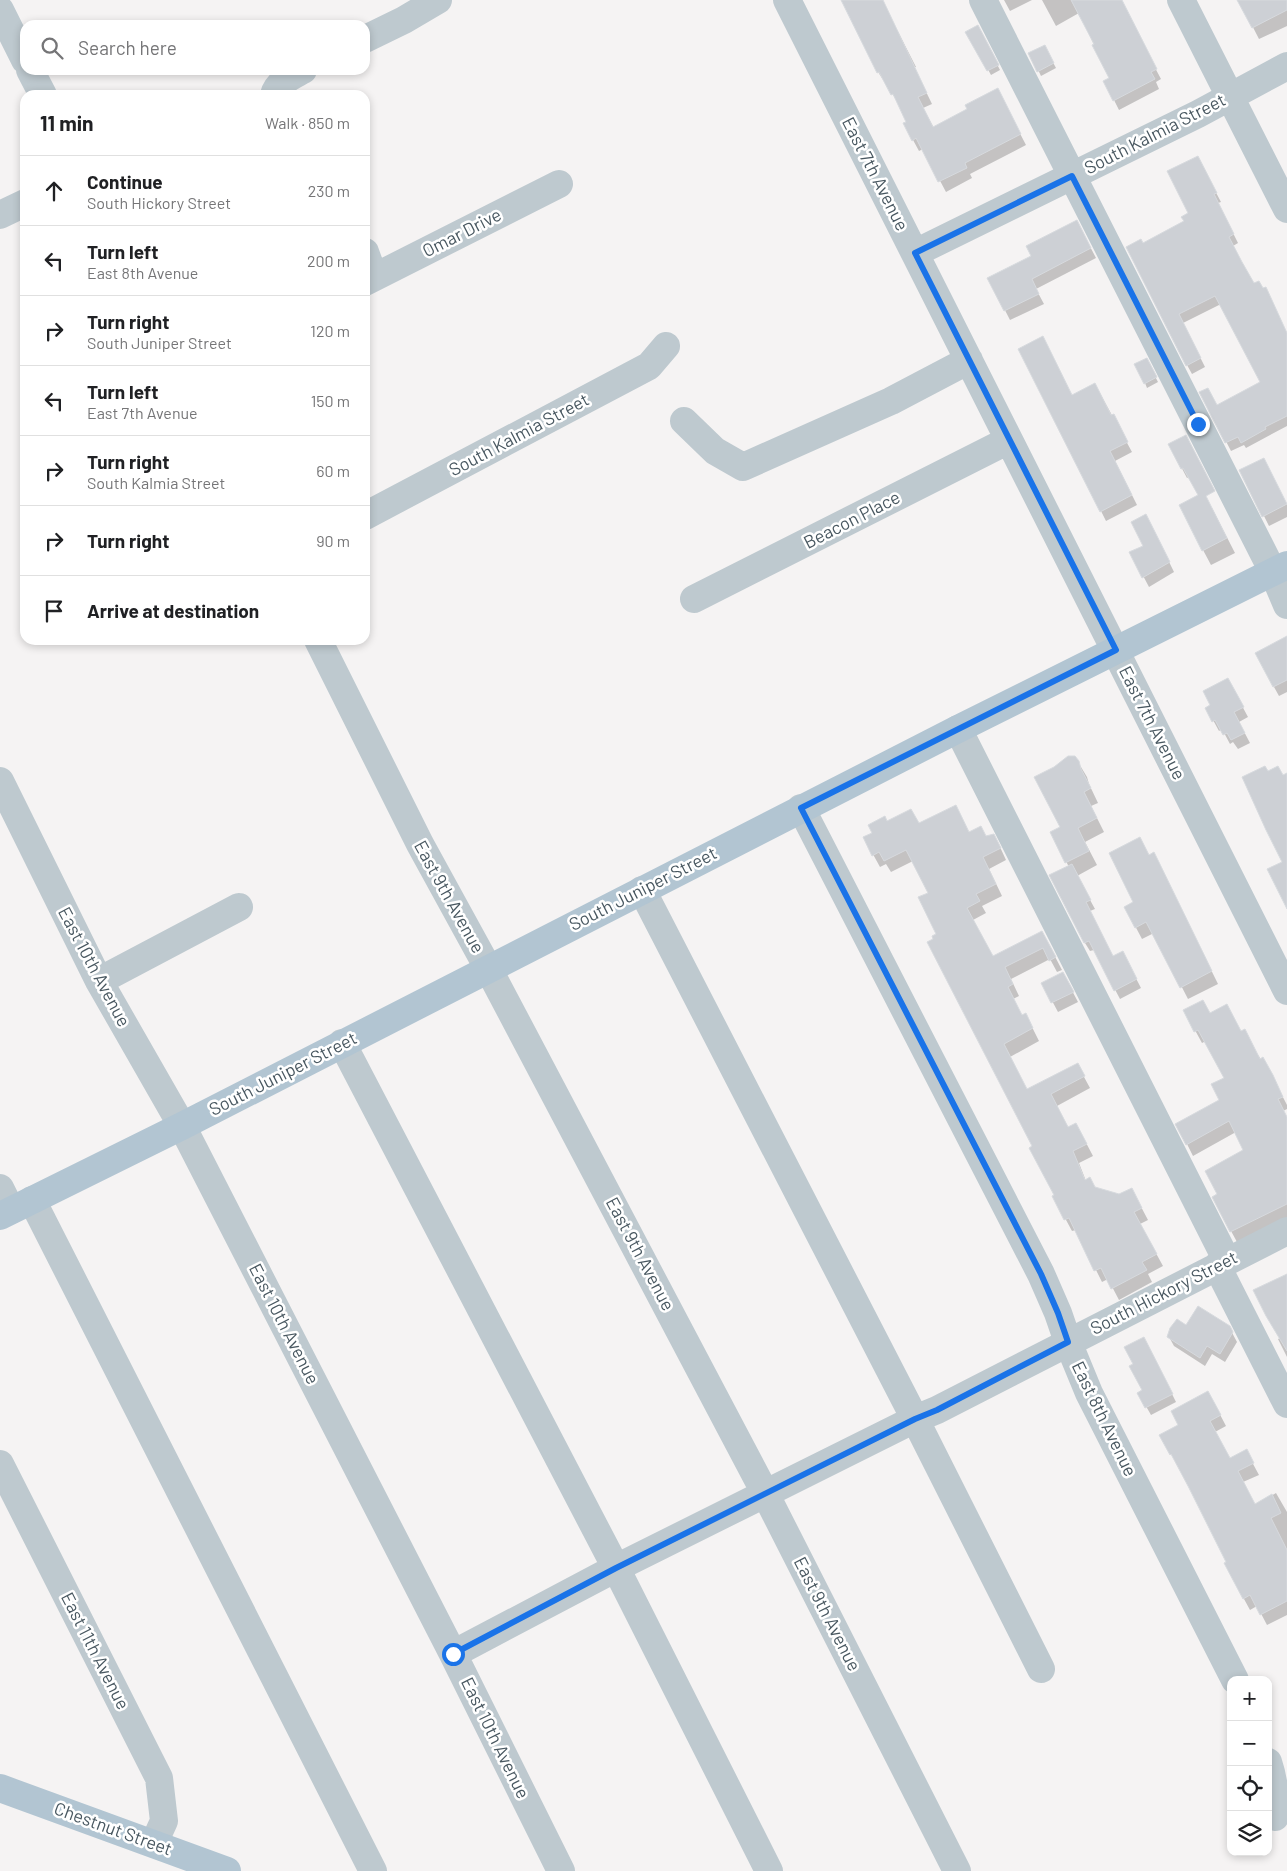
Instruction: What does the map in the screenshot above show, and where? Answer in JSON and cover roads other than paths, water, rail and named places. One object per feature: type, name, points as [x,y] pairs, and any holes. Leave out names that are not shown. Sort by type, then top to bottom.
[{"type":"main road","name":"South Juniper Street","points":[[11,1204],[182,1126],[801,808],[1280,568]]},
{"type":"main road","name":"Chestnut Street","points":[[0,1788],[226,1871]]},
{"type":"street","points":[[370,35],[399,10],[438,0]]},
{"type":"street","name":"East 7th Avenue","points":[[787,0],[1287,991]]},
{"type":"street","points":[[983,0],[1072,176],[1280,568],[1287,605]]},
{"type":"street","points":[[1181,0],[1287,209]]},
{"type":"street","points":[[0,10],[20,50]]},
{"type":"street","name":"South Kalmia Street","points":[[915,253],[1072,176],[1287,66]]},
{"type":"street","points":[[33,75],[40,90]]},
{"type":"street","points":[[275,90],[294,75]]},
{"type":"street","name":"Omar Drive","points":[[370,280],[559,184]]},
{"type":"street","points":[[0,215],[20,205]]},
{"type":"street","name":"South Kalmia Street","points":[[370,513],[649,366],[666,346]]},
{"type":"street","points":[[684,421],[715,451],[743,467],[891,401],[969,360]]},
{"type":"street","name":"Beacon Place","points":[[694,599],[1009,440]]},
{"type":"street","name":"East 9th Avenue","points":[[320,645],[420,844],[488,968],[766,1492],[957,1871]]},
{"type":"street","points":[[958,729],[1222,1263],[1287,1404]]},
{"type":"street","name":"East 10th Avenue","points":[[0,781],[99,981],[182,1126],[453,1654],[561,1871]]},
{"type":"street","name":"East 8th Avenue","points":[[801,808],[1041,1274],[1089,1393],[1233,1676]]},
{"type":"street","points":[[642,890],[915,1419],[1041,1669]]},
{"type":"street","points":[[99,981],[239,906]]},
{"type":"street","points":[[342,1043],[616,1568],[769,1871]]},
{"type":"street","points":[[11,1204],[373,1871]]},
{"type":"street","name":"South Hickory Street","points":[[453,1654],[616,1568],[766,1492],[937,1410],[1287,1231]]},
{"type":"street","name":"East 11th Avenue","points":[[0,1464],[159,1778],[164,1821],[154,1843]]},
{"type":"street","points":[[1269,1766],[1276,1797],[1274,1817]]}]
